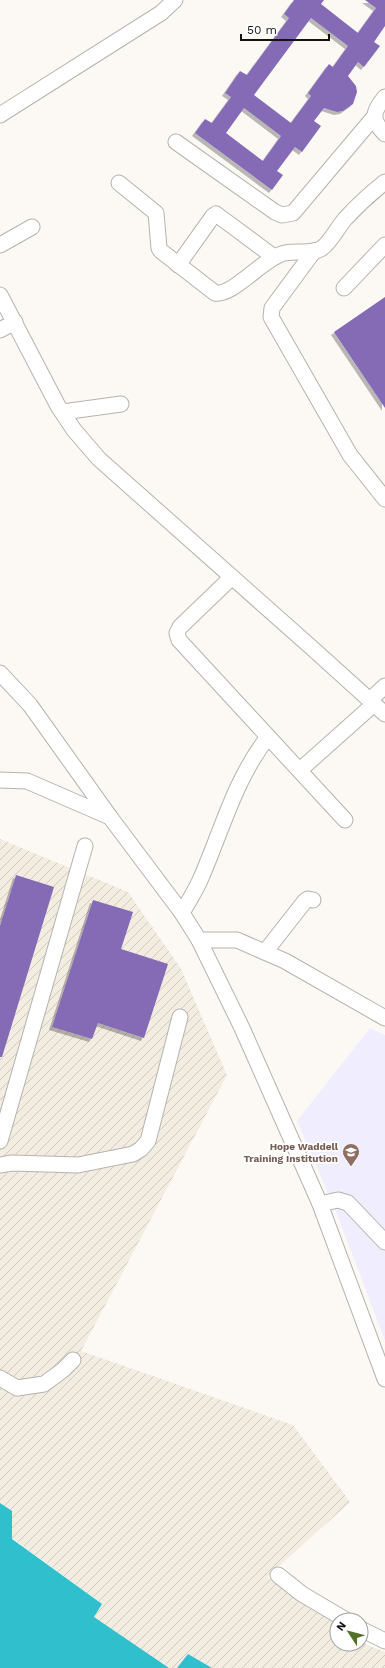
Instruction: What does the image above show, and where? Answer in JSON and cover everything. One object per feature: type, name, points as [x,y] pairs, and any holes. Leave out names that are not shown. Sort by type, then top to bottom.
[{"type":"street","points":[[0,115],[161,13],[175,0]]},
{"type":"street","points":[[176,142],[276,212],[282,215],[292,213],[374,117],[376,109],[385,97]]},
{"type":"street","points":[[374,117],[377,124],[385,134]]},
{"type":"street","points":[[119,183],[156,213],[159,248],[164,254],[215,293],[220,294],[231,288],[274,257],[285,253],[314,251],[322,248],[345,219],[385,182]]},
{"type":"street","points":[[178,265],[213,216],[216,214],[274,257]]},
{"type":"street","points":[[0,245],[32,227]]},
{"type":"street","points":[[344,288],[385,245]]},
{"type":"street","points":[[314,251],[272,308],[270,317],[350,455],[385,499]]},
{"type":"street","points":[[0,295],[62,412],[99,459],[376,706]]},
{"type":"street","points":[[0,330],[15,322]]},
{"type":"street","points":[[62,412],[122,404]]},
{"type":"street","points":[[232,577],[180,627],[177,633],[179,640],[345,820]]},
{"type":"street","points":[[0,673],[30,705],[110,817],[182,913],[199,940],[242,1028],[320,1204],[385,1379]]},
{"type":"street","points":[[300,770],[376,706],[385,686]]},
{"type":"street","points":[[182,913],[201,879],[238,784],[256,752],[268,737]]},
{"type":"street","points":[[0,780],[27,781],[110,817]]},
{"type":"street","points":[[0,1141],[84,846]]},
{"type":"street","points":[[265,952],[305,901],[308,899],[314,900]]},
{"type":"street","points":[[199,940],[237,940],[285,961],[385,1018]]},
{"type":"street","points":[[0,1165],[12,1163],[78,1165],[133,1154],[141,1149],[148,1141],[180,1017]]},
{"type":"street","points":[[320,1204],[338,1200],[348,1203],[385,1242]]},
{"type":"street","points":[[0,1378],[17,1388],[44,1384],[63,1370],[73,1360]]},
{"type":"street","points":[[278,1575],[302,1594],[332,1612]]},
{"type":"street","points":[[369,1632],[385,1641]]},
{"type":"shaded area","points":[[0,839],[128,892],[181,969],[227,1075],[81,1351],[293,1425],[350,1502],[267,1577],[329,1619],[329,1652],[369,1652],[369,1646],[385,1652],[385,1668],[212,1668],[188,1654],[177,1668],[169,1668],[94,1617],[102,1604],[12,1538],[12,1511],[0,1503]]},
{"type":"shaded area","name":"Hope Waddell Training Institution","points":[[370,1028],[385,1035],[385,1341],[337,1214],[297,1121]]},
{"type":"water","points":[[0,1503],[12,1511],[12,1539],[102,1604],[94,1617],[169,1668],[0,1668]]},
{"type":"water","points":[[188,1654],[212,1668],[177,1668]]},
{"type":"building","points":[[294,0],[324,0],[321,4],[358,33],[376,8],[365,0],[385,0],[385,26],[374,42],[380,46],[364,67],[358,62],[348,76],[356,86],[357,92],[353,104],[343,111],[337,112],[324,108],[314,121],[321,126],[302,152],[295,147],[277,171],[283,175],[272,190],[195,133],[205,119],[212,123],[231,97],[225,93],[240,71],[247,75],[289,18],[284,14]],"holes":[[[311,18],[348,46],[333,67],[329,64],[308,93],[311,96],[291,123],[254,95]],[[244,108],[281,136],[263,161],[226,133]]]},
{"type":"building","points":[[385,297],[385,408],[334,332]]},
{"type":"building","points":[[16,875],[54,887],[2,1057],[0,1057],[0,926]]},
{"type":"building","points":[[93,900],[133,912],[121,949],[168,964],[144,1038],[98,1023],[92,1039],[52,1027]]},
{"type":"place","name":"Hope Waddell Training Institution","points":[[351,1167]]}]
